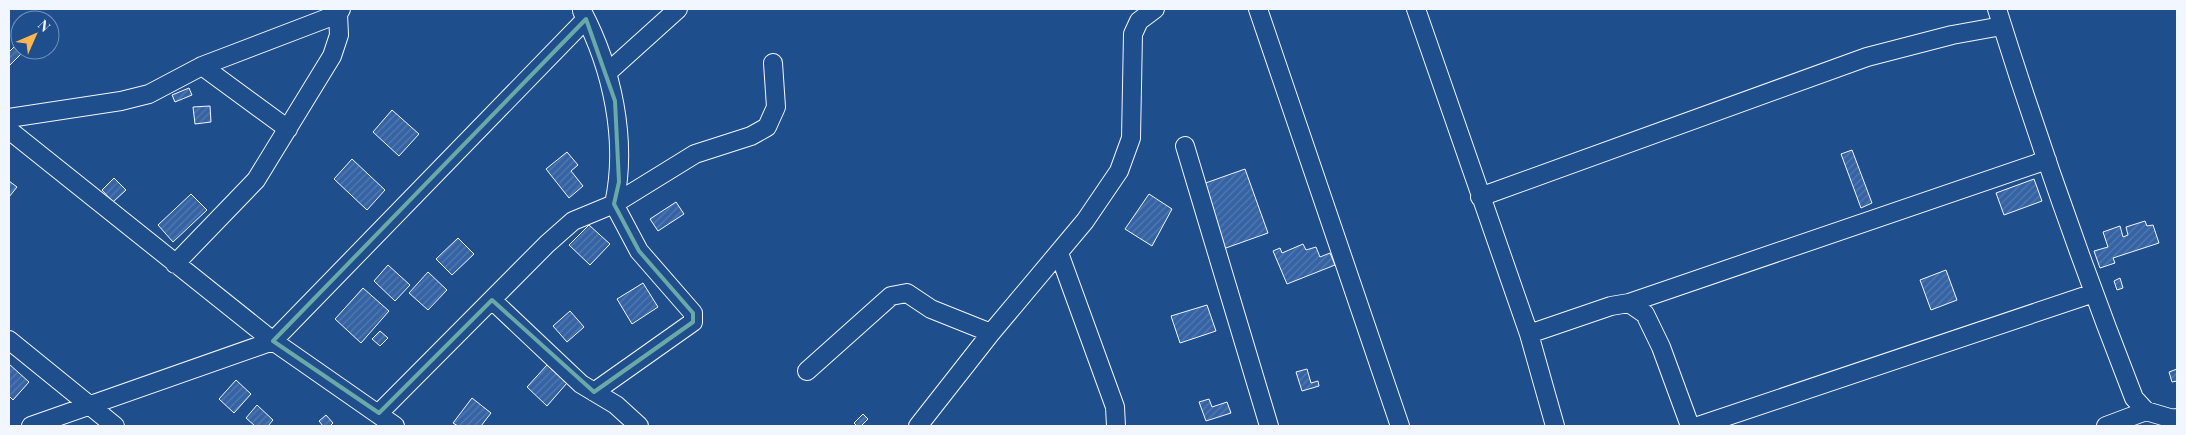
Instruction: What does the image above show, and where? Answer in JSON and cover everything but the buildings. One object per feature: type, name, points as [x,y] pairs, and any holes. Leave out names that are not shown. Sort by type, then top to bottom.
[{"type":"street","points":[[607,73],[678,9]]},
{"type":"street","points":[[918,426],[1085,221],[1119,171],[1131,138],[1132,34],[1136,15],[1155,9]]},
{"type":"street","points":[[1258,9],[1400,426]]},
{"type":"street","points":[[1416,9],[1529,334],[1555,426]]},
{"type":"street","points":[[1997,9],[2047,160],[2094,293],[2134,398],[2146,411],[2173,419],[2177,418]]},
{"type":"street","points":[[9,118],[121,101],[149,94],[202,66],[339,11],[339,35],[332,56],[256,180],[174,264]]},
{"type":"street","points":[[31,426],[273,342],[583,14],[607,73],[615,100],[618,182],[614,204],[639,251],[693,314],[693,322],[594,392]]},
{"type":"street","points":[[1480,197],[1867,56],[1952,35],[2002,26]]},
{"type":"street","points":[[378,413],[574,221],[614,204],[695,154],[751,136],[767,127],[776,106],[772,63]]},
{"type":"street","points":[[202,66],[288,129]]},
{"type":"street","points":[[9,130],[273,342],[395,426]]},
{"type":"street","points":[[1185,146],[1269,426]]},
{"type":"street","points":[[1529,334],[1611,306],[1629,303],[2047,160]]},
{"type":"street","points":[[1059,253],[1115,408],[1116,426]]},
{"type":"street","points":[[807,372],[891,296],[907,293],[931,309],[992,333]]},
{"type":"street","points":[[1698,426],[2094,293]]},
{"type":"street","points":[[492,300],[581,384],[616,405],[638,426]]},
{"type":"street","points":[[1629,303],[1645,314],[1661,347],[1690,426]]},
{"type":"street","points":[[9,340],[115,426]]},
{"type":"street","points":[[2106,426],[2146,411]]},
{"type":"highlighted area","points":[[586,19],[615,101],[619,182],[614,204],[639,251],[693,313],[693,322],[594,392],[492,300],[379,413],[273,341]]}]
